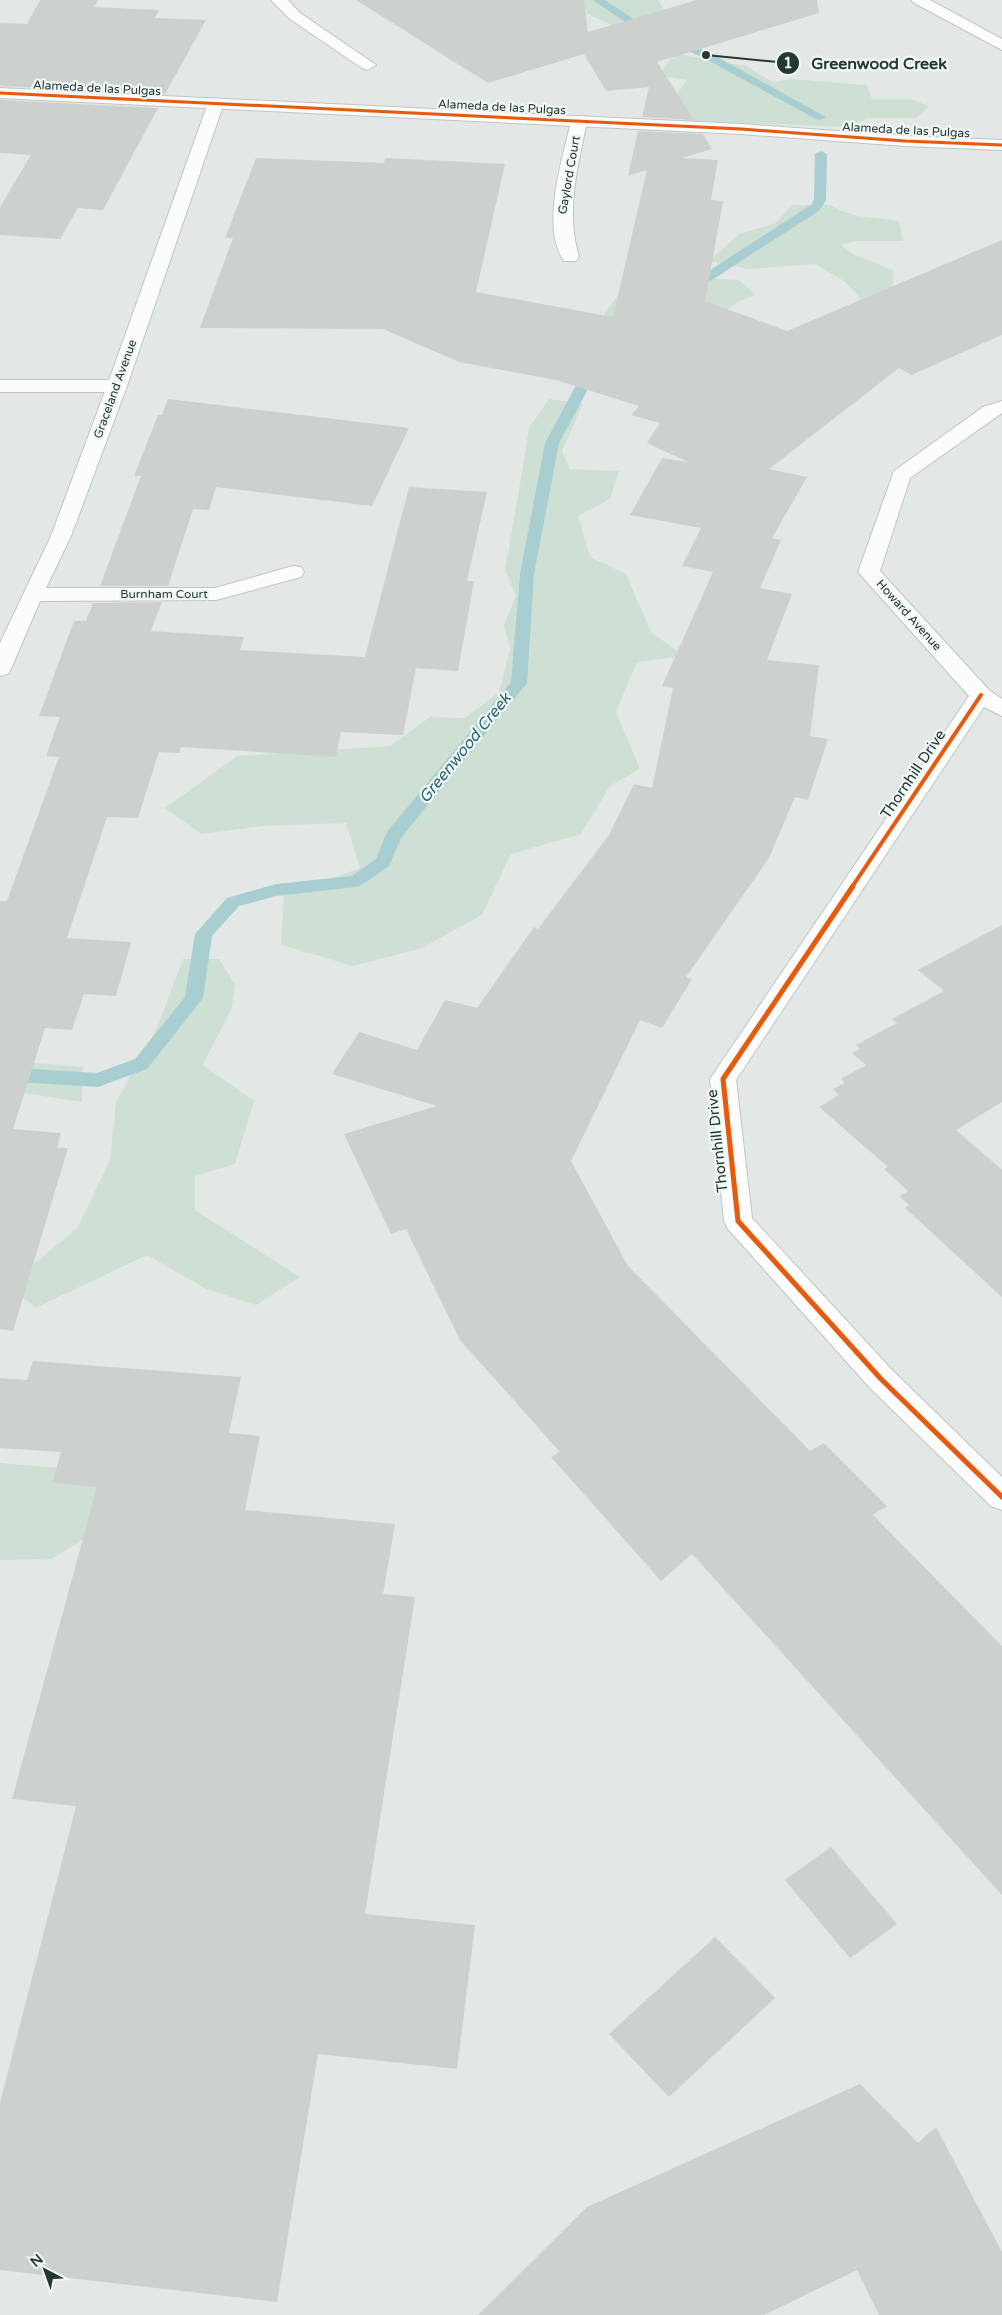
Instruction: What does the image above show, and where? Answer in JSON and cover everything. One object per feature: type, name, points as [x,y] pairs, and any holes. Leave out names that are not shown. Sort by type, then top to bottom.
[{"type":"street","points":[[279,0],[295,16],[368,65]]},
{"type":"street","points":[[919,0],[1002,45]]},
{"type":"street","name":"Alameda de las Pulgas","points":[[0,93],[741,129],[904,141],[1002,145]]},
{"type":"street","name":"Graceland Avenue","points":[[0,669],[60,536],[117,386],[216,103]]},
{"type":"street","name":"Gaylord Court","points":[[570,257],[561,226],[562,208],[580,121]]},
{"type":"street","points":[[0,386],[117,386]]},
{"type":"street","name":"Howard Avenue","points":[[992,702],[869,572],[901,474],[990,411],[1002,407]]},
{"type":"street","name":"Burnham Court","points":[[32,595],[216,594],[293,572]]},
{"type":"street","name":"Thornhill Drive","points":[[992,702],[723,1079],[738,1221],[881,1379],[1002,1497]]},
{"type":"green space","points":[[581,0],[658,0],[664,10],[617,28],[588,14]]},
{"type":"green space","points":[[678,54],[746,66],[773,82],[793,79],[867,85],[872,99],[913,99],[929,107],[916,118],[868,118],[849,127],[687,121],[669,112],[675,97],[687,80],[660,76],[668,62]]},
{"type":"green space","points":[[792,205],[831,205],[839,210],[858,216],[899,221],[903,241],[856,241],[841,245],[853,254],[893,270],[892,295],[861,299],[844,281],[815,264],[748,269],[710,261],[739,234],[776,223]]},
{"type":"green space","points":[[679,277],[739,280],[756,295],[737,302],[711,321],[578,348],[617,297]]},
{"type":"green space","points":[[549,399],[583,404],[562,451],[570,469],[619,471],[610,499],[578,516],[590,557],[626,574],[651,632],[684,656],[637,662],[616,712],[640,769],[610,786],[581,834],[511,854],[482,915],[422,948],[353,966],[281,945],[284,896],[360,868],[346,823],[263,826],[201,834],[165,808],[237,756],[390,746],[430,717],[465,718],[499,692],[510,650],[504,625],[516,596],[505,571],[529,428]]},
{"type":"green space","points":[[183,959],[219,959],[235,984],[232,1008],[203,1065],[254,1101],[235,1164],[195,1176],[195,1210],[300,1277],[256,1305],[206,1289],[147,1255],[35,1308],[9,1285],[78,1227],[110,1160],[116,1102],[157,1028]]},
{"type":"green space","points":[[0,1060],[83,1067],[82,1102],[10,1091]]},
{"type":"green space","points":[[0,1463],[105,1472],[139,1505],[51,1559],[0,1560]]},
{"type":"building","points":[[40,0],[98,0],[94,7],[159,10],[155,18],[206,20],[165,94],[0,86],[0,23],[27,24]]},
{"type":"building","points":[[356,0],[584,0],[588,32],[697,0],[817,0],[819,13],[657,62],[694,120],[642,117],[649,87],[606,91],[584,54],[488,83]]},
{"type":"building","points":[[0,100],[158,108],[103,210],[78,208],[60,239],[0,235],[0,207],[31,155],[0,153]]},
{"type":"building","points":[[638,131],[703,134],[712,149],[682,158],[718,160],[711,200],[723,201],[705,301],[787,331],[1002,240],[1002,335],[911,375],[899,368],[769,469],[807,477],[772,538],[781,540],[760,588],[792,594],[767,660],[819,665],[810,736],[828,739],[808,800],[795,797],[769,858],[686,977],[692,979],[662,1028],[640,1020],[571,1161],[628,1266],[810,1451],[824,1443],[887,1506],[873,1515],[1002,1646],[1002,1895],[692,1554],[661,1581],[551,1457],[560,1452],[460,1340],[406,1229],[391,1234],[344,1134],[437,1106],[332,1074],[359,1032],[417,1050],[445,1000],[477,1008],[534,927],[538,929],[609,835],[634,784],[652,788],[673,688],[662,686],[713,572],[682,566],[701,528],[630,515],[662,458],[688,462],[647,443],[660,423],[631,415],[639,406],[556,380],[459,362],[383,329],[200,328],[233,238],[225,238],[256,158],[384,163],[385,158],[505,164],[476,292],[613,317],[647,170],[628,176]]},
{"type":"building","points":[[168,399],[409,428],[372,506],[216,487],[209,510],[193,509],[168,586],[100,586],[141,476],[134,476],[158,415],[162,415]]},
{"type":"building","points":[[409,487],[487,492],[467,581],[474,581],[458,671],[416,668],[403,735],[341,732],[336,757],[181,747],[179,753],[159,752],[138,818],[107,817],[67,938],[131,942],[116,996],[84,994],[72,1030],[45,1028],[13,1129],[61,1133],[57,1148],[68,1148],[13,1331],[0,1329],[0,901],[7,901],[59,757],[46,756],[60,717],[39,716],[74,621],[86,621],[93,603],[162,602],[151,631],[244,637],[240,650],[365,657]]},
{"type":"building","points":[[1002,925],[1002,1102],[956,1130],[1002,1170],[1002,1297],[905,1208],[909,1205],[899,1196],[908,1191],[884,1169],[888,1167],[819,1107],[839,1095],[833,1089],[845,1083],[841,1079],[866,1065],[852,1053],[860,1049],[856,1045],[897,1023],[892,1019],[944,991],[918,970]]},
{"type":"building","points":[[33,1361],[241,1377],[229,1433],[260,1436],[245,1510],[395,1524],[383,1594],[415,1597],[365,1914],[475,1925],[457,2069],[318,2054],[277,2302],[0,2270],[0,2103],[76,1806],[12,1799],[97,1487],[52,1483],[61,1452],[0,1448],[0,1378],[27,1380]]},
{"type":"building","points":[[831,1847],[897,1924],[850,1958],[785,1880]]},
{"type":"building","points":[[715,1937],[775,1998],[669,2097],[609,2034]]},
{"type":"building","points":[[860,2084],[918,2143],[936,2127],[1002,2252],[1002,2315],[879,2315],[857,2270],[764,2315],[478,2315],[587,2207]]},
{"type":"waterway","name":"Greenwood Creek","points":[[598,0],[639,27],[706,55],[820,117]]},
{"type":"waterway","name":"Greenwood Creek","points":[[686,284],[708,277],[816,207],[820,200],[821,154]]},
{"type":"waterway","name":"Greenwood Creek","points":[[0,1074],[98,1080],[141,1064],[194,998],[204,934],[233,902],[276,890],[356,881],[383,862],[393,836],[519,683],[527,574],[552,443],[594,365]]},
{"type":"cycle path","points":[[0,93],[741,129],[905,141],[1002,145]]},
{"type":"cycle path","points":[[981,695],[723,1079],[738,1221],[881,1379],[1002,1497]]},
{"type":"place","name":"Greenwood Creek","points":[[706,55]]}]
